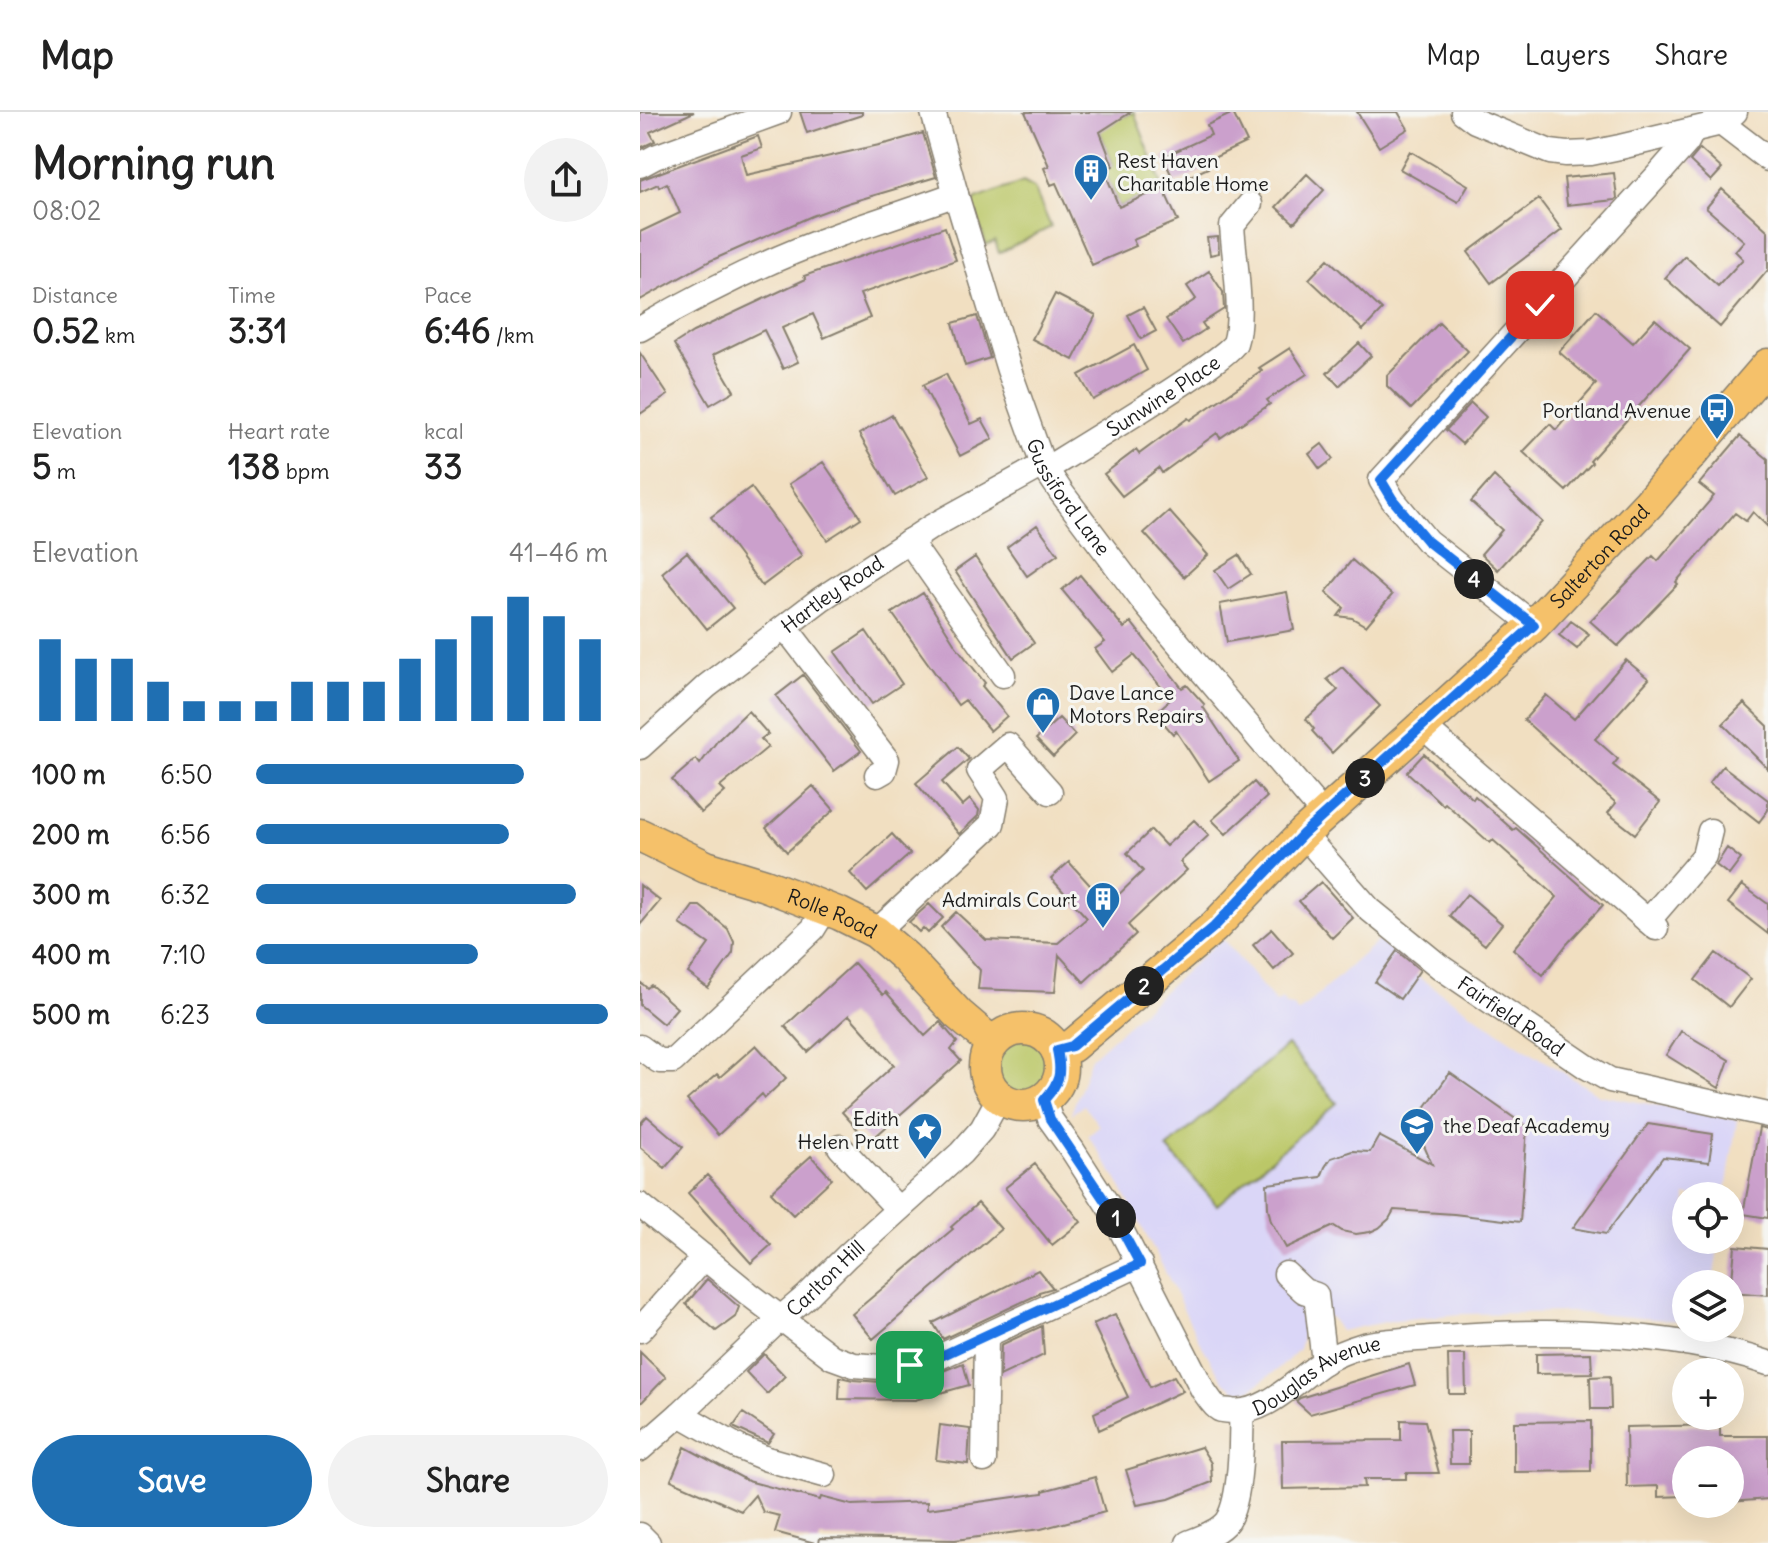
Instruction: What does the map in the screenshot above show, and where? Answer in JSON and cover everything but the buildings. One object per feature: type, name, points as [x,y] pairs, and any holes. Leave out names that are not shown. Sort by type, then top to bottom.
[{"type":"main road","name":"Salterton Road","points":[[1057,1050],[1072,1046],[1214,927],[1314,825],[1534,625],[1763,381]]},
{"type":"main road","name":"Rolle Road","points":[[640,835],[706,867],[826,908],[876,932],[905,957],[958,1014],[992,1043]]},
{"type":"main road","points":[[1019,1029],[1034,1031],[1048,1038],[1057,1050],[1061,1068],[1056,1086],[1044,1100],[1029,1106],[1013,1105],[999,1098],[989,1087],[984,1073],[985,1057],[992,1043],[1004,1034],[1019,1029]]},
{"type":"street","points":[[640,165],[779,112]]},
{"type":"street","name":"Gussiford Lane","points":[[933,112],[1009,370],[1045,467],[1314,825]]},
{"type":"street","points":[[1463,112],[1475,121],[1550,152],[1566,154],[1606,150],[1693,130],[1728,118],[1768,159]]},
{"type":"street","points":[[1534,625],[1427,541],[1393,500],[1381,480],[1658,175],[1687,142],[1693,130]]},
{"type":"street","points":[[640,329],[761,266],[837,235],[956,194]]},
{"type":"street","name":"Sunwine Place","points":[[1045,467],[1200,371],[1233,347],[1239,325],[1232,226],[1250,204]]},
{"type":"street","name":"Hartley Road","points":[[640,747],[707,686],[821,599],[909,541],[1045,467]]},
{"type":"street","points":[[909,541],[1003,675]]},
{"type":"street","points":[[785,627],[887,760],[884,771],[877,775]]},
{"type":"street","points":[[1422,726],[1652,925],[1704,856],[1710,831]]},
{"type":"street","points":[[876,932],[992,824],[997,798],[979,770],[1008,745],[1050,792]]},
{"type":"street","name":"Fairfield Road","points":[[1314,825],[1369,909],[1439,966],[1587,1067],[1610,1080],[1768,1115]]},
{"type":"street","points":[[640,1047],[659,1061],[673,1061],[813,929],[826,908]]},
{"type":"street","name":"Carlton Hill","points":[[640,1449],[961,1153],[982,1129],[999,1098]]},
{"type":"street","name":"Douglas Avenue","points":[[1044,1100],[1050,1119],[1111,1210],[1203,1390],[1219,1409],[1241,1412],[1259,1407],[1324,1362],[1366,1345],[1469,1335],[1541,1334],[1678,1341],[1768,1363]]},
{"type":"street","points":[[840,1147],[898,1209]]},
{"type":"street","points":[[640,1205],[832,1357],[854,1365],[910,1365],[939,1357],[1140,1264]]},
{"type":"street","points":[[640,1330],[704,1257]]},
{"type":"street","points":[[1286,1274],[1304,1291],[1316,1295],[1324,1362]]},
{"type":"street","points":[[984,1460],[986,1337]]},
{"type":"street","points":[[1188,1543],[1228,1520],[1238,1482],[1241,1412]]},
{"type":"street","points":[[680,1414],[738,1447],[767,1459],[824,1475]]},
{"type":"street","points":[[640,1535],[648,1543]]},
{"type":"shaded area","name":"the Deaf Academy","points":[[1222,938],[1276,1003],[1282,999],[1298,1013],[1381,938],[1421,979],[1599,1095],[1737,1120],[1727,1182],[1672,1182],[1672,1254],[1717,1254],[1715,1270],[1672,1270],[1672,1320],[1570,1312],[1460,1314],[1395,1320],[1340,1331],[1331,1317],[1307,1319],[1299,1349],[1250,1390],[1236,1391],[1223,1381],[1198,1339],[1116,1178],[1088,1135],[1099,1126],[1084,1105],[1071,1114],[1091,1058]]},
{"type":"green space","points":[[1095,112],[1123,112],[1125,116],[1134,112],[1163,188],[1119,207],[1104,170],[1113,165]]},
{"type":"green space","points":[[1023,182],[1034,188],[1051,227],[999,253],[995,241],[986,245],[973,204],[976,199]]},
{"type":"green space","points":[[1023,1039],[1043,1047],[1051,1067],[1043,1087],[1023,1095],[1003,1087],[995,1067],[1003,1047]]},
{"type":"green space","points":[[1287,1045],[1337,1103],[1217,1205],[1167,1148]]},
{"type":"place","name":"Rest Haven Charitable Home","points":[[1091,202]]},
{"type":"place","name":"Portland Avenue","points":[[1717,441]]},
{"type":"place","name":"Dave Lance Motors Repairs","points":[[1043,735]]},
{"type":"place","name":"Admirals Court","points":[[1103,930]]},
{"type":"place","name":"the Deaf Academy","points":[[1417,1156]]},
{"type":"place","name":"Edith Helen Pratt","points":[[925,1161]]},
{"type":"route","points":[[910,1365],[939,1357],[986,1337],[1140,1264],[1111,1210],[1050,1119],[1044,1100],[1056,1086],[1061,1068],[1057,1050],[1072,1046],[1214,927],[1303,834],[1534,625],[1427,541],[1393,500],[1381,480],[1540,305]]}]
